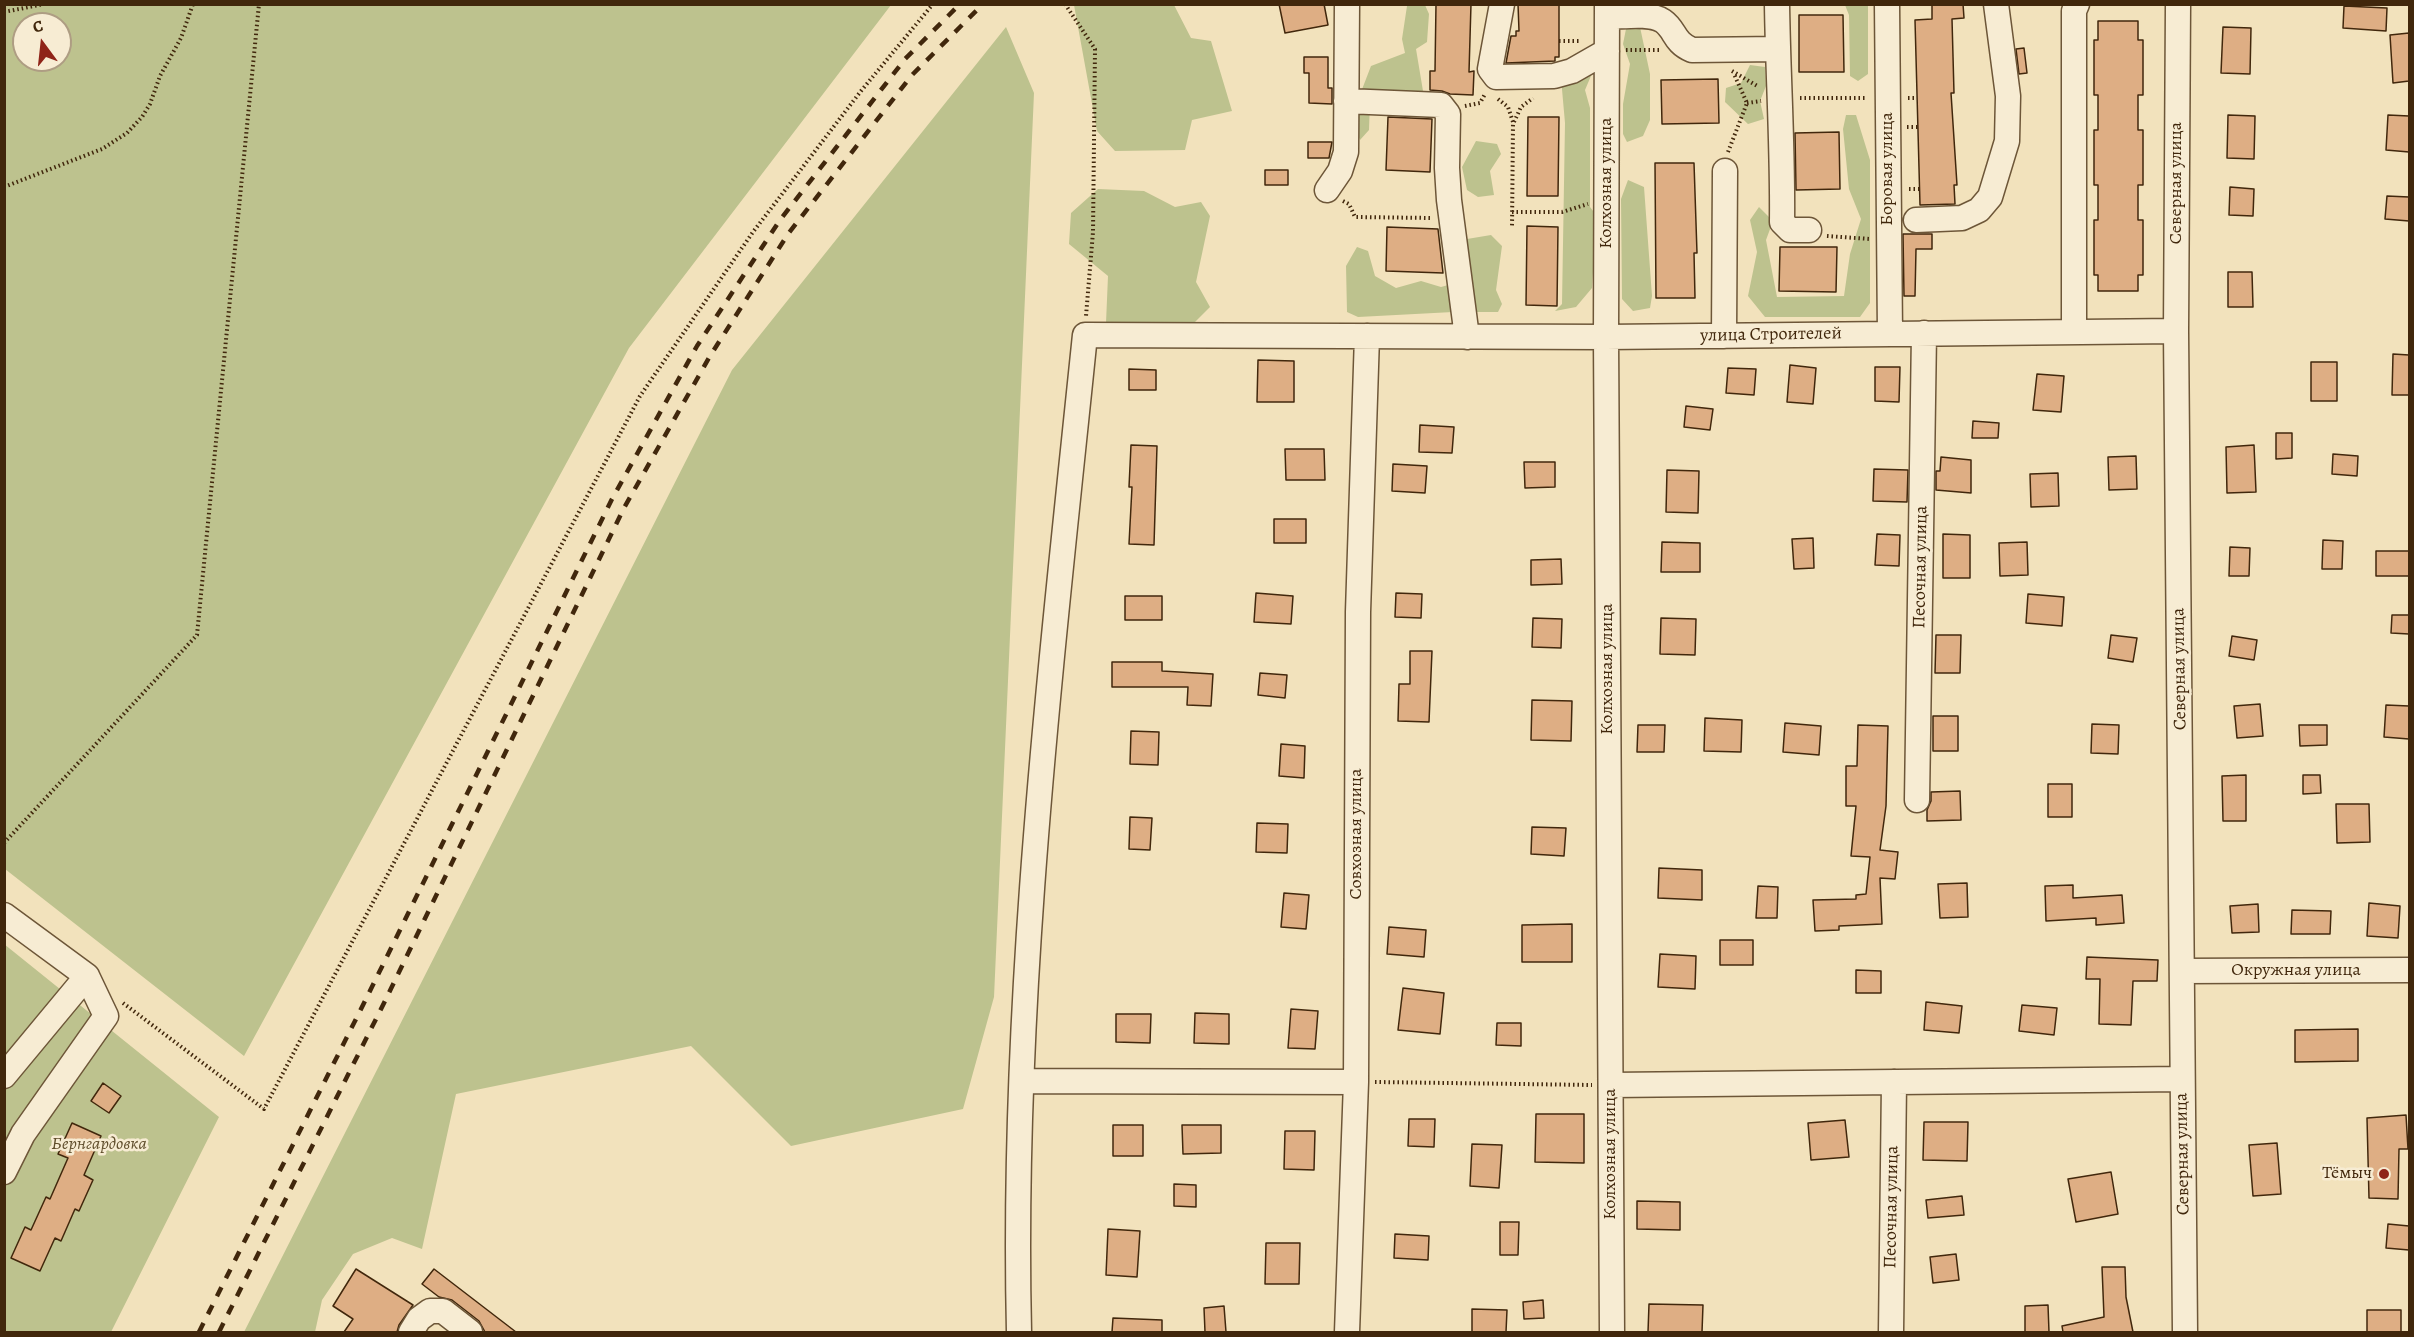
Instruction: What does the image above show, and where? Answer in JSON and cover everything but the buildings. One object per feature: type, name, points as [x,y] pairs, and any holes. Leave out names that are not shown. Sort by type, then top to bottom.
[{"type":"street","points":[[1336,196],[1346,152],[1347,4]]},
{"type":"street","points":[[1502,4],[1490,69],[1497,77],[1554,76],[1572,71],[1607,51]]},
{"type":"street","points":[[1777,4],[1779,97],[1783,135],[1782,222],[1790,230],[1809,230]]},
{"type":"street","name":"Боровая улица","points":[[1887,4],[1898,98],[1889,240],[1890,334]]},
{"type":"street","points":[[1916,220],[1962,218],[1979,210],[1990,197],[2007,141],[2008,96],[1996,4]]},
{"type":"street","points":[[2074,332],[2074,10],[2077,4]]},
{"type":"street","name":"Северная улица","points":[[2178,4],[2176,331],[2185,1332]]},
{"type":"street","points":[[1607,11],[1652,17],[1664,22],[1681,45],[1692,50],[1778,49]]},
{"type":"street","name":"Колхозная улица","points":[[1607,11],[1606,337],[1612,1332]]},
{"type":"street","points":[[1346,101],[1441,105],[1448,114],[1447,168],[1451,218],[1467,337]]},
{"type":"street","points":[[1724,336],[1725,171]]},
{"type":"street","name":"улица Строителей","points":[[1085,335],[1606,337],[2176,331]]},
{"type":"street","name":"Песочная улица","points":[[1917,800],[1924,333]]},
{"type":"street","points":[[1018,1332],[1016,1224],[1039,785],[1085,335]]},
{"type":"street","name":"Совхозная улица","points":[[1347,1332],[1356,1082],[1358,612],[1366,336]]},
{"type":"street","points":[[4,915],[87,976],[106,1016],[23,1134],[4,1172]]},
{"type":"street","name":"Окружная улица","points":[[2183,971],[2409,970]]},
{"type":"street","points":[[4,1076],[87,976]]},
{"type":"street","points":[[1611,1085],[2182,1079]]},
{"type":"street","points":[[1022,1081],[1356,1082]]},
{"type":"street","name":"Песочная улица","points":[[1891,1332],[1894,1082]]},
{"type":"street","points":[[411,1332],[419,1319],[430,1311],[442,1311],[470,1332]]},
{"type":"path","points":[[4,12],[44,4]]},
{"type":"path","points":[[4,187],[102,149],[127,133],[150,104],[160,76],[181,38],[193,4]]},
{"type":"path","points":[[4,843],[197,635],[259,4]]},
{"type":"path","points":[[115,997],[264,1109],[640,396],[753,232],[861,91],[933,4]]},
{"type":"path","points":[[1065,4],[1095,49],[1093,232],[1085,335]]},
{"type":"path","points":[[1607,51],[1692,50]]},
{"type":"path","points":[[1723,67],[1779,97],[1917,98]]},
{"type":"path","points":[[1441,105],[1472,106],[1480,103],[1485,96],[1490,69]]},
{"type":"path","points":[[1725,171],[1730,144],[1748,103],[1733,72]]},
{"type":"path","points":[[1485,96],[1498,98],[1508,107],[1513,122],[1512,228]]},
{"type":"path","points":[[1908,127],[1918,127]]},
{"type":"path","points":[[1910,189],[1920,189]]},
{"type":"path","points":[[1512,212],[1562,212],[1593,202],[1607,193]]},
{"type":"path","points":[[1336,196],[1349,204],[1354,217],[1451,218]]},
{"type":"path","points":[[1809,230],[1823,236],[1889,240]]},
{"type":"path","points":[[1356,1082],[1611,1085]]},
{"type":"green space","points":[[4,5],[891,5],[629,348],[244,1056],[5,869]]},
{"type":"green space","points":[[1074,5],[1174,5],[1191,38],[1211,41],[1232,111],[1192,120],[1185,150],[1115,151],[1097,131]]},
{"type":"green space","points":[[1425,5],[1429,14],[1427,42],[1416,49],[1423,91],[1403,101],[1370,101],[1369,130],[1360,140],[1351,118],[1371,66],[1405,53],[1402,39],[1407,6]]},
{"type":"green space","points":[[1845,5],[1868,5],[1868,74],[1858,81],[1850,76],[1849,15]]},
{"type":"green space","points":[[1006,27],[1034,93],[994,997],[963,1109],[791,1146],[691,1046],[456,1094],[422,1249],[392,1238],[353,1254],[322,1300],[315,1332],[244,1332],[732,370]]},
{"type":"green space","points":[[1640,27],[1650,74],[1650,120],[1643,136],[1627,142],[1623,134],[1623,104],[1630,64],[1623,44],[1626,29]]},
{"type":"green space","points":[[1596,64],[1585,90],[1590,108],[1590,207],[1600,220],[1595,241],[1592,288],[1576,307],[1555,311],[1562,304],[1565,123],[1561,78]]},
{"type":"green space","points":[[1750,65],[1765,67],[1766,86],[1760,101],[1764,119],[1748,124],[1725,102],[1726,88],[1741,83]]},
{"type":"green space","points":[[1846,115],[1856,115],[1870,160],[1870,303],[1860,317],[1765,317],[1748,296],[1757,252],[1750,220],[1759,207],[1773,221],[1766,240],[1777,297],[1844,296],[1850,254],[1861,219],[1849,189],[1843,129]]},
{"type":"green space","points":[[1476,141],[1497,144],[1501,154],[1490,171],[1494,195],[1478,197],[1467,190],[1462,167]]},
{"type":"green space","points":[[1628,180],[1644,187],[1652,296],[1650,308],[1633,311],[1622,299],[1621,199]]},
{"type":"green space","points":[[1098,189],[1144,191],[1175,207],[1201,202],[1210,216],[1196,282],[1210,307],[1194,323],[1106,323],[1108,276],[1069,244],[1071,213]]},
{"type":"green space","points":[[1491,235],[1502,246],[1496,290],[1502,304],[1498,312],[1358,317],[1347,312],[1346,266],[1357,247],[1368,251],[1375,276],[1396,288],[1421,281],[1441,287],[1459,282],[1461,240]]},
{"type":"green space","name":"Бернгардовка","points":[[4,944],[219,1117],[111,1332],[5,1332]]},
{"type":"railway","points":[[199,1332],[612,499],[697,346],[780,220],[905,59],[960,4]]},
{"type":"railway","points":[[219,1332],[385,1001],[624,508],[710,356],[788,234],[912,75],[983,4]]},
{"type":"place","name":"Тёмыч","points":[[2384,1174]]}]
